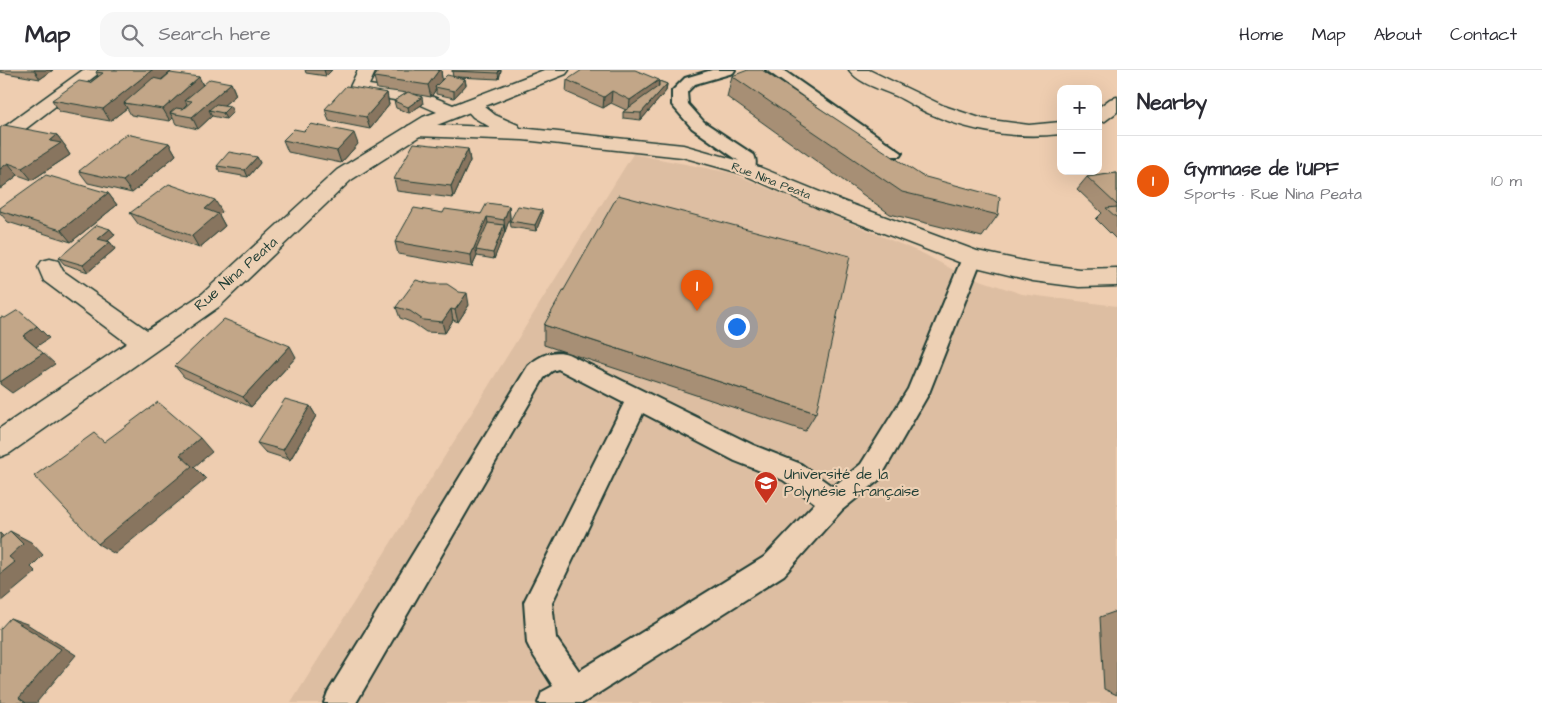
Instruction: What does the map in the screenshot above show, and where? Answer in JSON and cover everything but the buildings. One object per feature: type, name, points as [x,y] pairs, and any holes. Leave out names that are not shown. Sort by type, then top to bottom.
[{"type":"street","points":[[0,139],[94,70]]},
{"type":"street","points":[[368,70],[358,89],[423,99],[462,108],[477,113],[518,134]]},
{"type":"street","points":[[423,125],[560,70]]},
{"type":"street","points":[[858,70],[880,84],[902,92],[934,109],[964,120],[1009,130],[1043,131],[1057,129]]},
{"type":"street","points":[[888,70],[902,92]]},
{"type":"street","points":[[1102,114],[1117,103]]},
{"type":"street","name":"Rue Nina Peata","points":[[0,444],[211,300],[344,175],[423,125],[683,152],[747,169],[824,202],[972,258],[1042,273],[1079,278],[1117,277]]},
{"type":"street","points":[[50,267],[52,275],[146,343]]},
{"type":"lane","points":[[728,70],[690,81],[679,91],[680,105],[698,125],[748,159],[747,169]]},
{"type":"lane","points":[[773,70],[894,153]]},
{"type":"lane","points":[[638,399],[538,602],[542,643],[563,697],[774,566],[833,502],[870,472],[918,393],[972,258]]},
{"type":"lane","points":[[339,703],[536,372],[545,364],[560,360],[744,453],[792,472],[833,502]]},
{"type":"shaded area","name":"Université de la Polynésie française","points":[[633,154],[732,173],[924,254],[959,273],[1022,294],[1117,306],[1117,703],[291,703]]},
{"type":"place","name":"Gymnase de l'UPF","points":[[697,311]]},
{"type":"place","name":"Université de la Polynésie française","points":[[766,504]]}]
